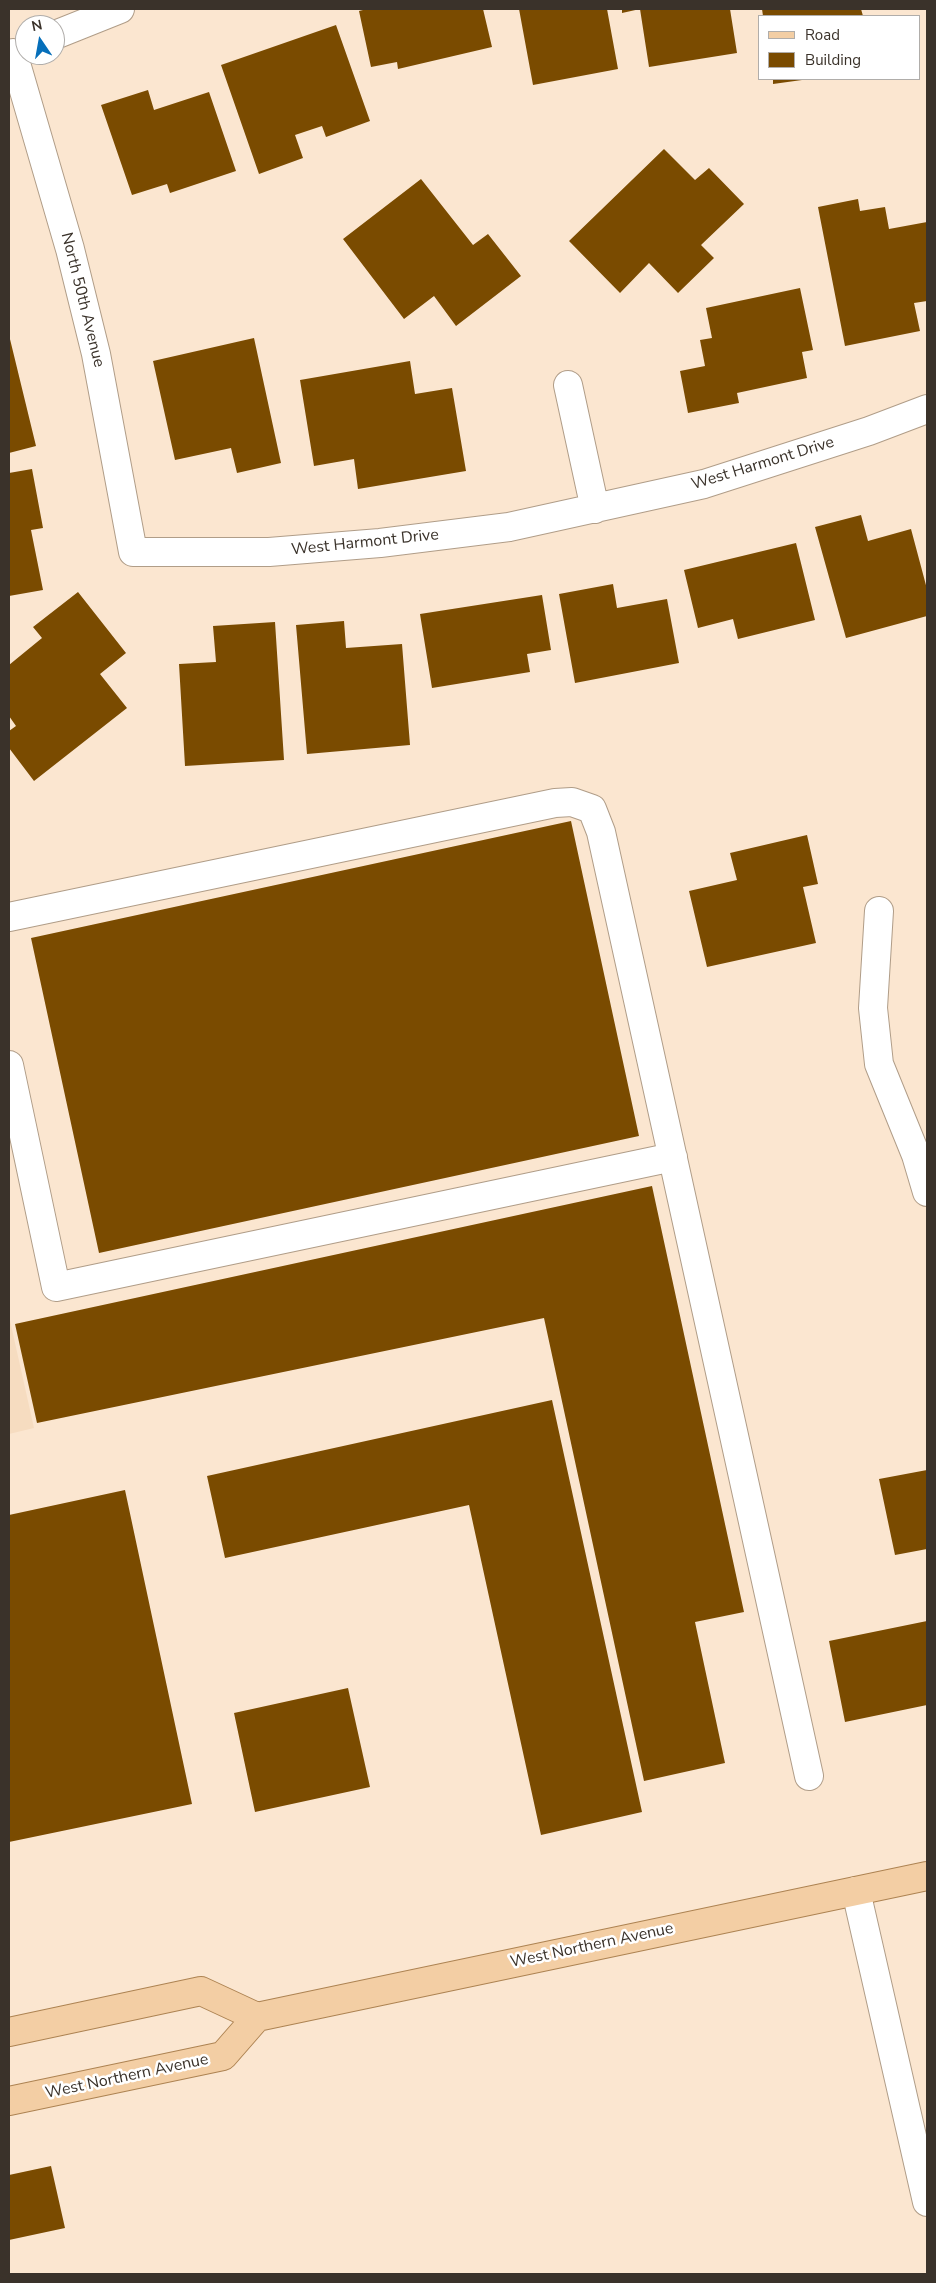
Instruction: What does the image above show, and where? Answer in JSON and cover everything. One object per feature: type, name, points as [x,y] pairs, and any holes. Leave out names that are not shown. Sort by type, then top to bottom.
[{"type":"main road","name":"West Northern Avenue","points":[[9,2102],[223,2056],[257,2017],[927,1876]]},
{"type":"main road","points":[[9,2032],[201,1991],[257,2017]]},
{"type":"street","points":[[65,31],[120,9]]},
{"type":"street","name":"North 50th Avenue","points":[[20,65],[70,249],[96,354],[133,552]]},
{"type":"street","points":[[568,385],[595,509]]},
{"type":"street","name":"West Harmont Drive","points":[[133,552],[269,552],[380,543],[509,528],[704,484],[869,431],[927,409]]},
{"type":"street","points":[[9,917],[555,803],[572,802],[592,809],[601,832],[810,1776]]},
{"type":"street","points":[[879,910],[873,1008],[879,1064],[916,1155],[927,1192]]},
{"type":"street","points":[[9,1065],[56,1287],[673,1157]]},
{"type":"street","points":[[856,1891],[927,2202]]},
{"type":"shaded area","points":[[9,1316],[34,1428],[9,1434]]},
{"type":"building","points":[[367,9],[483,9],[492,47],[398,69],[397,62],[371,67],[359,11]]},
{"type":"building","points":[[519,9],[607,9],[618,69],[533,85]]},
{"type":"building","points":[[622,9],[640,9],[622,13]]},
{"type":"building","points":[[640,9],[730,9],[737,53],[649,67]]},
{"type":"building","points":[[762,9],[861,9],[863,15],[763,15]]},
{"type":"building","points":[[336,25],[370,121],[326,137],[322,126],[295,135],[303,158],[259,174],[221,65]]},
{"type":"building","points":[[773,80],[802,80],[773,84]]},
{"type":"building","points":[[148,90],[154,110],[209,92],[236,171],[170,193],[167,184],[132,195],[101,105]]},
{"type":"building","points":[[664,149],[695,180],[709,168],[744,204],[701,245],[714,258],[678,293],[649,263],[620,293],[569,241]]},
{"type":"building","points":[[421,179],[473,245],[488,234],[521,276],[456,326],[434,296],[404,319],[343,239]]},
{"type":"building","points":[[858,199],[860,211],[885,207],[889,229],[927,222],[927,301],[914,303],[920,331],[845,346],[818,207]]},
{"type":"building","points":[[800,288],[813,350],[802,352],[807,378],[737,393],[739,403],[688,413],[680,371],[705,366],[700,340],[712,338],[706,308]]},
{"type":"building","points":[[9,335],[36,446],[9,453]]},
{"type":"building","points":[[254,338],[281,463],[237,473],[231,448],[175,460],[153,361]]},
{"type":"building","points":[[410,361],[415,394],[452,388],[466,471],[358,489],[354,459],[314,466],[300,380]]},
{"type":"building","points":[[32,469],[43,528],[31,530],[43,590],[9,596],[9,473]]},
{"type":"building","points":[[861,515],[868,541],[911,529],[927,589],[927,616],[846,638],[815,527]]},
{"type":"building","points":[[796,543],[815,620],[738,639],[733,619],[698,628],[684,570]]},
{"type":"building","points":[[613,584],[617,608],[667,599],[679,663],[575,683],[559,594]]},
{"type":"building","points":[[78,592],[126,653],[100,674],[127,708],[34,781],[9,748],[9,731],[16,726],[9,716],[9,665],[42,638],[33,627]]},
{"type":"building","points":[[542,595],[551,650],[527,654],[530,672],[432,688],[420,614]]},
{"type":"building","points":[[344,621],[346,648],[402,644],[410,745],[307,754],[296,625]]},
{"type":"building","points":[[275,622],[284,760],[185,766],[179,664],[216,662],[213,626]]},
{"type":"building","points":[[571,821],[639,1136],[99,1253],[31,938]]},
{"type":"building","points":[[807,835],[818,884],[803,887],[816,943],[707,967],[689,891],[737,880],[730,853]]},
{"type":"building","points":[[652,1186],[744,1612],[695,1622],[725,1763],[644,1781],[544,1318],[37,1423],[15,1324]]},
{"type":"building","points":[[552,1400],[642,1812],[541,1835],[469,1505],[225,1558],[207,1476]]},
{"type":"building","points":[[927,1470],[927,1549],[895,1555],[879,1479]]},
{"type":"building","points":[[125,1490],[192,1804],[9,1842],[9,1515]]},
{"type":"building","points":[[927,1621],[927,1705],[845,1722],[829,1641]]},
{"type":"building","points":[[348,1688],[370,1787],[255,1812],[234,1713]]},
{"type":"building","points":[[51,2166],[65,2228],[9,2240],[9,2175]]}]
